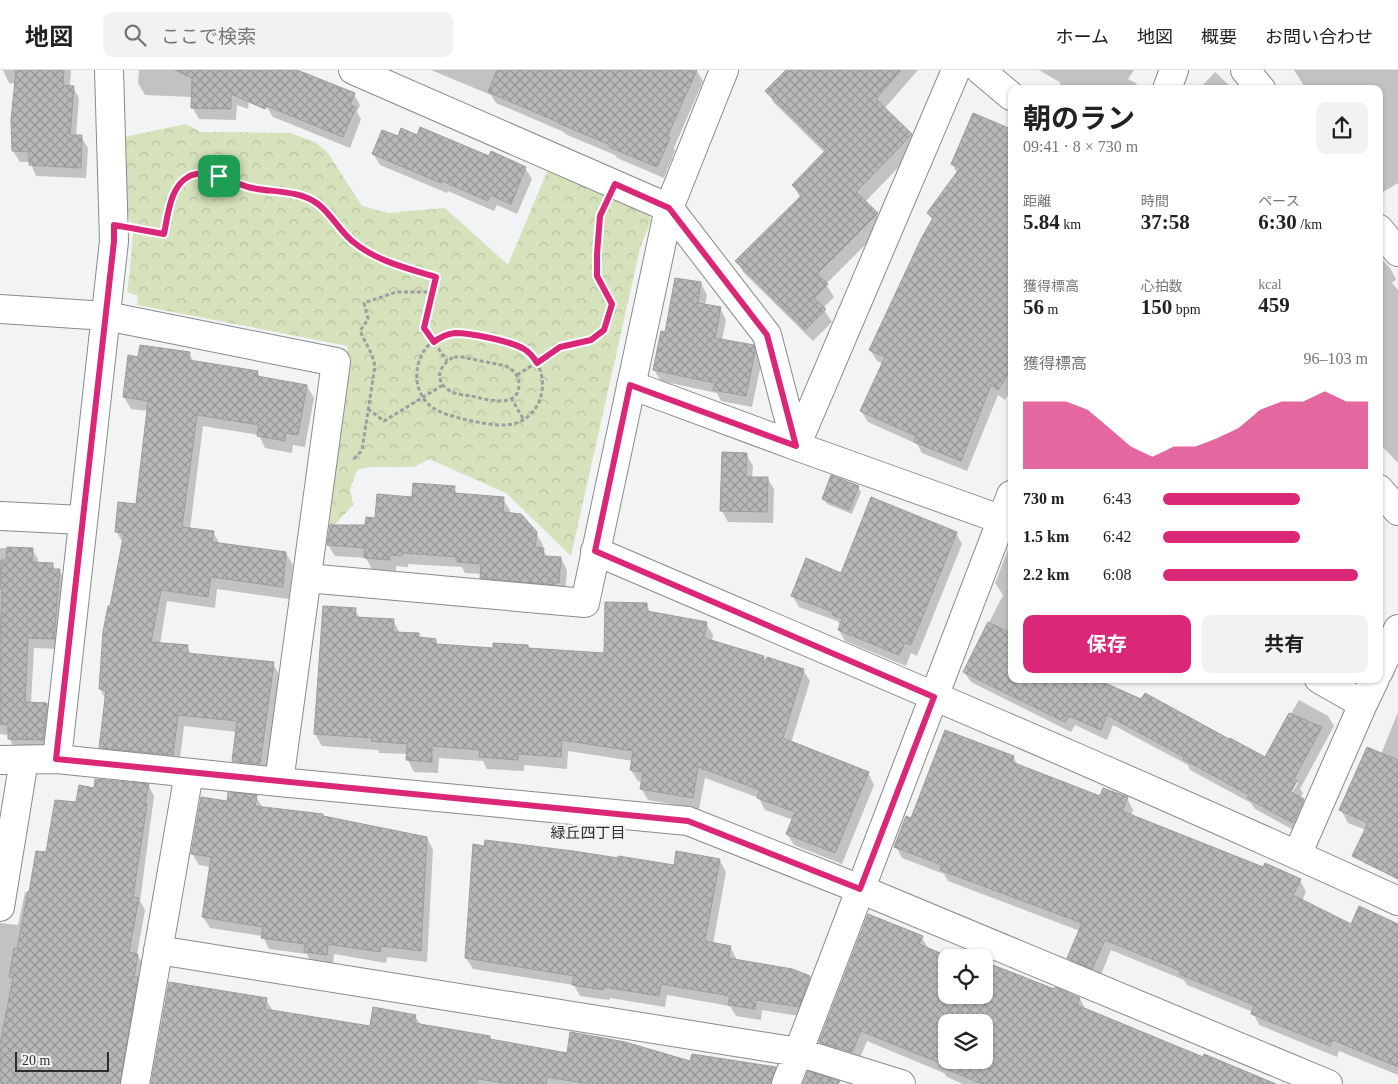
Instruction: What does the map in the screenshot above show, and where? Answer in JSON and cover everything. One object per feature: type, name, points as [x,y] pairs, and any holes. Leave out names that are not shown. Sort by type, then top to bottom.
[{"type":"street","points":[[56,759],[114,241],[109,70]]},
{"type":"street","points":[[353,70],[669,208],[767,335],[796,446]]},
{"type":"street","points":[[307,578],[585,603],[669,208],[724,70]]},
{"type":"street","points":[[796,446],[956,70]]},
{"type":"street","points":[[980,70],[1008,93]]},
{"type":"street","points":[[1168,85],[1174,70]]},
{"type":"street","points":[[1245,70],[1258,85]]},
{"type":"street","points":[[1383,234],[1398,252]]},
{"type":"street","points":[[0,309],[106,316],[336,362],[279,782]]},
{"type":"street","points":[[630,385],[796,446],[1008,512],[934,697],[786,1084]]},
{"type":"street","points":[[1383,494],[1398,511]]},
{"type":"street","points":[[0,516],[83,520]]},
{"type":"street","points":[[595,551],[1297,855],[1398,901]]},
{"type":"street","points":[[1383,662],[1398,629]]},
{"type":"street","points":[[1326,683],[1364,704]]},
{"type":"street","points":[[1297,855],[1373,683]]},
{"type":"street","points":[[0,907],[12,760],[56,759],[688,821],[860,889],[1328,1084]]},
{"type":"street","points":[[135,1084],[189,773]]},
{"type":"street","points":[[158,950],[798,1052],[901,1084]]},
{"type":"path","points":[[114,225],[164,234],[173,195],[179,183],[190,175],[204,173],[219,176],[248,187],[306,197],[319,204],[351,240],[368,253],[385,261],[436,277],[424,328],[447,361]]},
{"type":"path","points":[[517,375],[560,347],[591,340],[604,330],[612,304],[597,276],[597,254],[600,216],[615,184]]},
{"type":"path","points":[[432,292],[396,292],[364,302],[368,319],[360,331],[372,355],[375,366],[368,409],[384,421],[443,385]]},
{"type":"path","points":[[453,333],[467,334],[524,349],[534,358],[541,369],[543,382],[542,396],[536,409],[524,420],[512,425],[497,426],[443,414],[432,407],[423,397],[418,385],[416,371],[420,358],[427,346],[434,342],[439,337],[453,333]]},
{"type":"path","points":[[454,357],[462,357],[506,366],[517,375],[518,390],[507,401],[499,402],[451,392],[443,385],[440,374],[442,367],[447,361],[454,357]]},
{"type":"path","points":[[511,398],[524,420]]},
{"type":"green space","points":[[186,124],[201,132],[290,133],[315,142],[328,153],[362,206],[388,213],[445,208],[508,265],[549,167],[645,207],[651,220],[640,248],[571,556],[506,493],[429,459],[414,467],[369,467],[357,470],[350,489],[353,505],[329,531],[348,346],[137,305],[138,296],[127,292],[133,231],[123,197],[124,137]]},
{"type":"building","points":[[16,70],[64,70],[63,85],[74,86],[70,135],[82,135],[81,168],[29,165],[29,152],[12,151],[11,120]]},
{"type":"building","points":[[175,70],[297,70],[355,93],[350,105],[356,107],[343,137],[267,106],[265,109],[231,94],[231,109],[191,108],[192,78]]},
{"type":"building","points":[[497,70],[697,70],[667,137],[670,138],[657,167],[488,92]]},
{"type":"building","points":[[786,70],[901,70],[876,99],[912,134],[856,192],[878,213],[817,274],[828,284],[814,298],[826,309],[805,330],[735,261],[802,195],[792,185],[826,150],[765,91]]},
{"type":"building","points":[[973,113],[1008,128],[1008,375],[998,390],[991,385],[961,461],[914,442],[916,436],[860,411],[885,357],[869,350],[921,239],[933,218],[927,213],[960,168],[951,164]]},
{"type":"building","points":[[420,127],[489,156],[491,151],[526,167],[511,204],[490,195],[488,201],[372,154],[382,130],[398,136],[401,128],[417,135]]},
{"type":"building","points":[[675,278],[701,282],[698,303],[721,307],[715,338],[754,345],[755,352],[746,396],[713,390],[715,383],[653,370],[661,331],[665,332]]},
{"type":"building","points":[[140,345],[190,352],[189,360],[258,371],[257,376],[307,385],[298,435],[286,433],[285,441],[257,436],[259,425],[197,415],[182,527],[214,531],[212,542],[286,552],[283,587],[211,577],[208,597],[161,590],[151,642],[188,645],[187,653],[274,662],[260,764],[232,761],[237,721],[178,715],[173,755],[99,748],[106,690],[99,689],[103,632],[124,533],[115,532],[118,502],[136,504],[148,401],[123,397],[128,355],[138,357]]},
{"type":"building","points":[[722,452],[747,453],[746,477],[768,477],[767,512],[720,511]]},
{"type":"building","points":[[831,475],[859,486],[849,510],[822,499]]},
{"type":"building","points":[[413,483],[455,486],[454,493],[504,497],[503,512],[521,514],[537,532],[535,547],[544,548],[543,556],[561,557],[559,583],[555,582],[555,585],[480,578],[481,564],[457,562],[457,557],[403,553],[402,556],[390,555],[390,560],[364,558],[365,548],[327,545],[330,525],[365,525],[366,517],[375,518],[377,494],[412,497]]},
{"type":"building","points":[[871,497],[957,532],[911,645],[905,643],[899,655],[838,630],[842,619],[832,615],[833,612],[791,596],[806,558],[841,573]]},
{"type":"building","points":[[7,547],[33,548],[32,562],[53,563],[53,569],[60,569],[54,639],[28,638],[25,702],[47,703],[43,740],[8,739],[8,725],[0,724],[2,589],[0,589],[0,585],[1,560],[6,560]]},
{"type":"building","points":[[605,602],[647,603],[647,611],[707,622],[704,638],[764,656],[763,665],[767,657],[804,669],[783,738],[869,772],[835,853],[786,834],[795,812],[757,798],[760,790],[698,767],[693,798],[640,789],[643,772],[630,770],[633,751],[562,740],[561,757],[518,754],[518,760],[479,757],[480,750],[432,746],[432,762],[406,760],[407,744],[371,741],[372,738],[314,734],[323,606],[356,608],[355,617],[394,619],[393,632],[419,633],[419,637],[436,639],[436,644],[493,648],[493,643],[528,645],[528,648],[604,653]]},
{"type":"building","points":[[988,622],[1008,632],[1008,683],[1105,683],[1141,699],[1145,693],[1265,757],[1289,713],[1322,727],[1294,779],[1297,781],[1291,792],[1304,799],[1293,823],[1247,798],[1249,795],[1183,759],[1184,757],[1107,715],[1101,730],[1069,716],[1065,722],[963,672]]},
{"type":"building","points":[[945,730],[1014,756],[1012,762],[1100,796],[1103,788],[1128,797],[1122,811],[1263,867],[1265,863],[1301,879],[1293,895],[1351,924],[1359,906],[1398,924],[1398,1067],[1333,1040],[1330,1046],[1251,1014],[1254,1005],[1179,974],[1181,971],[1105,940],[1092,969],[1067,958],[1082,923],[940,870],[942,865],[894,847],[906,816],[911,818]]},
{"type":"building","points":[[1367,747],[1398,760],[1398,879],[1352,856],[1368,823],[1339,810]]},
{"type":"building","points":[[95,779],[149,784],[133,897],[139,898],[129,952],[138,954],[134,977],[138,977],[120,1084],[0,1084],[0,1044],[13,978],[9,977],[14,948],[17,949],[36,851],[46,852],[55,800],[76,802],[79,785],[94,788]]},
{"type":"building","points":[[228,792],[257,795],[255,806],[323,814],[323,816],[427,837],[421,951],[381,946],[380,952],[328,944],[327,955],[304,952],[305,944],[261,938],[263,927],[202,917],[211,857],[191,854],[201,797],[227,801]]},
{"type":"building","points":[[485,840],[618,858],[618,856],[674,865],[676,851],[720,859],[705,941],[731,946],[728,958],[792,969],[810,976],[799,1007],[756,1000],[755,1009],[728,1005],[730,996],[661,984],[659,996],[604,987],[603,990],[572,985],[574,976],[465,958],[473,844],[484,846]]},
{"type":"building","points":[[868,914],[923,936],[919,944],[938,952],[938,1004],[993,1004],[993,965],[1080,998],[1077,1005],[1203,1057],[1204,1054],[1276,1084],[982,1084],[946,1069],[993,1069],[993,1014],[938,1014],[938,1062],[861,1031],[852,1052],[819,1042]]},
{"type":"building","points":[[169,982],[267,998],[265,1009],[370,1026],[373,1007],[416,1015],[414,1023],[490,1036],[490,1039],[567,1053],[570,1032],[625,1042],[690,1061],[692,1054],[776,1067],[771,1084],[589,1084],[547,1077],[546,1084],[510,1084],[478,1079],[477,1084],[151,1084]]},
{"type":"building","points":[[808,1071],[840,1081],[838,1084],[803,1084]]},
{"type":"district","name":"緑丘四丁目","points":[[588,833]]},
{"type":"route","points":[[204,173],[219,176],[248,187],[306,197],[319,204],[351,240],[368,253],[385,261],[436,277],[424,328],[434,342],[439,337],[453,333],[467,334],[511,344],[524,349],[537,363],[560,347],[591,340],[604,330],[612,304],[597,276],[597,254],[600,216],[615,184],[669,208],[767,335],[796,446],[630,385],[595,551],[934,697],[860,889],[688,821],[56,759],[114,241],[114,225],[164,234],[173,195],[179,183],[190,175],[204,173]]}]
